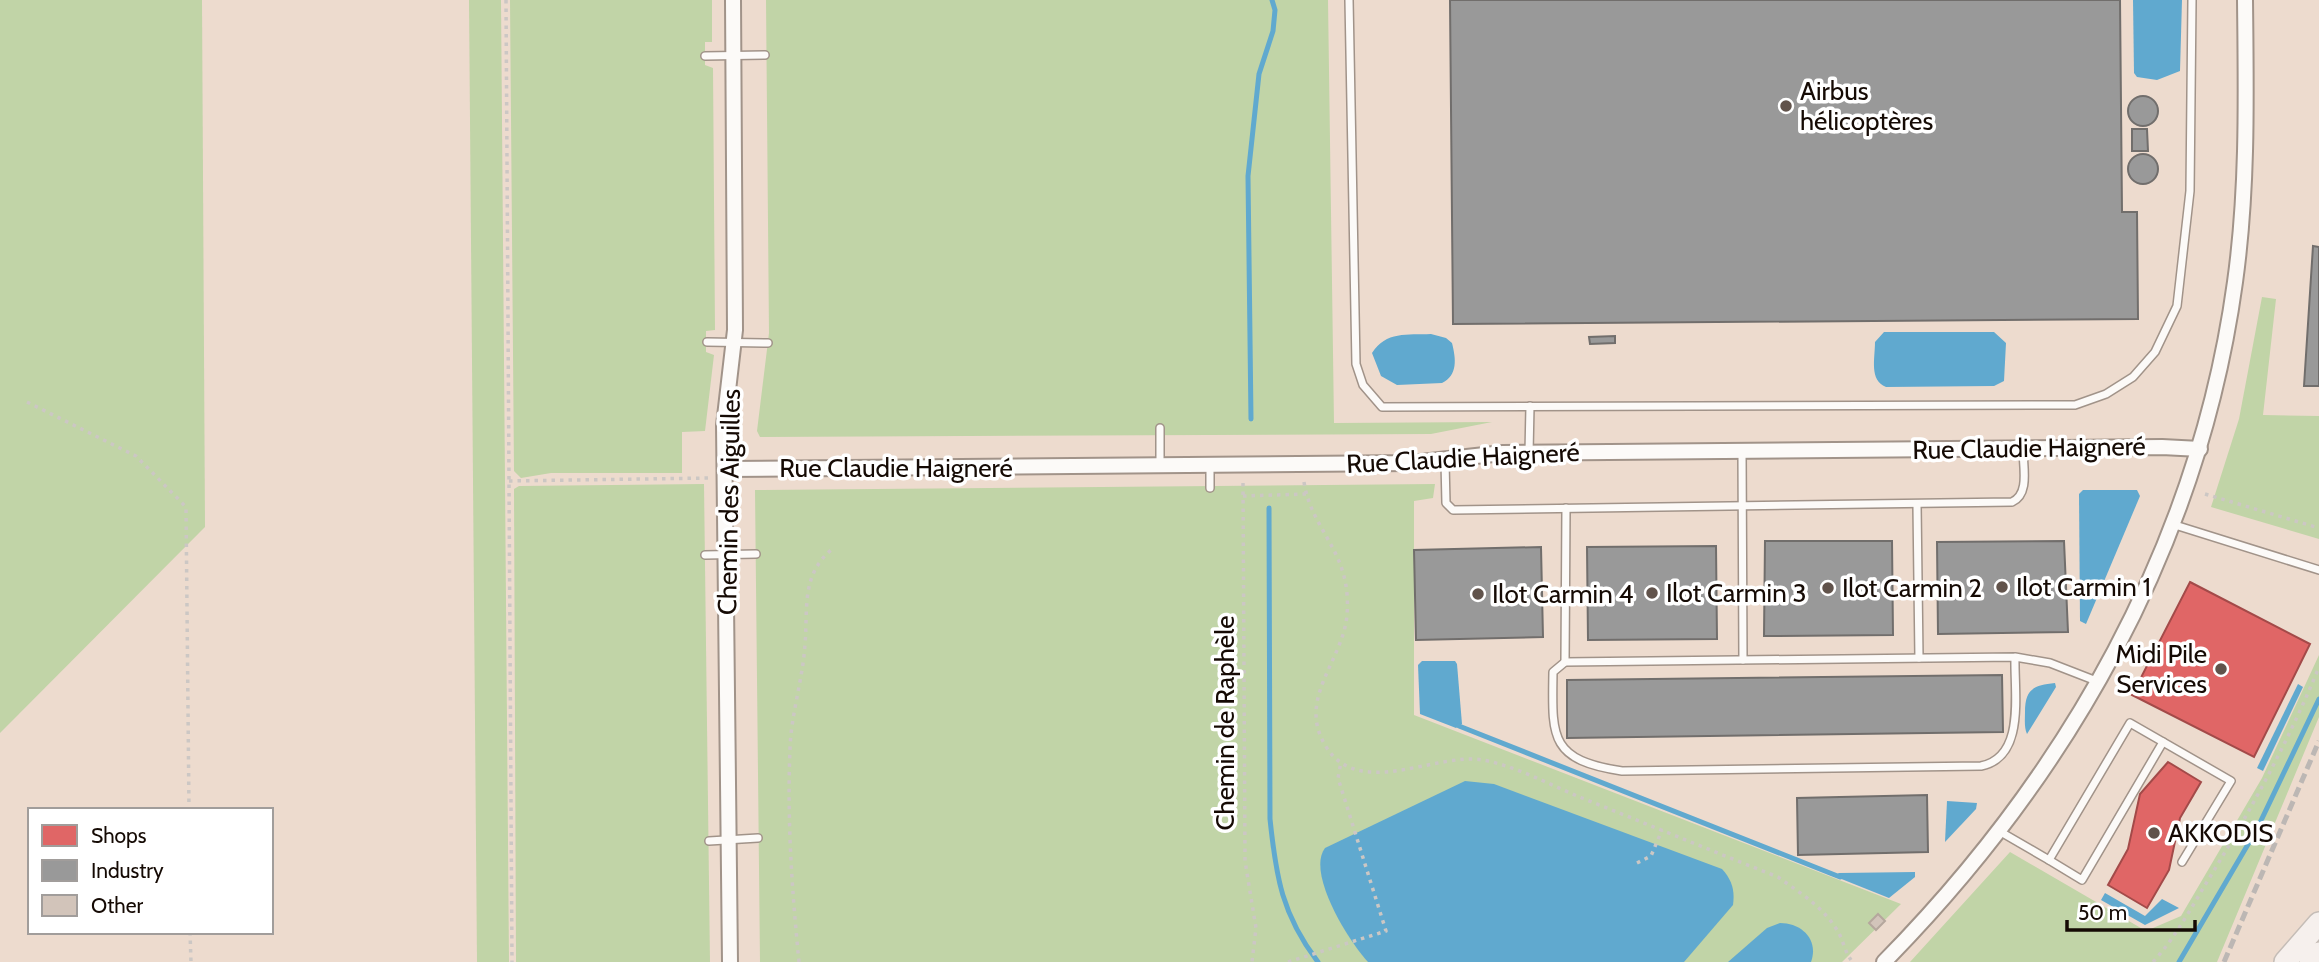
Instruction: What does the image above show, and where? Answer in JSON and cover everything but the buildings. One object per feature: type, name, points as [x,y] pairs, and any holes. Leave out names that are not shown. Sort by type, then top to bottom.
[{"type":"main road","points":[[2285,962],[2319,923]]},
{"type":"main road","points":[[2310,962],[2319,953]]},
{"type":"street","name":"Chemin des Aiguilles","points":[[730,962],[724,425],[734,342],[733,0]]},
{"type":"street","points":[[1884,962],[1948,895],[2030,791],[2099,682],[2175,525],[2200,449],[2220,374],[2240,237],[2245,158],[2245,0]]},
{"type":"street","name":"Rue Claudie Haigneré","points":[[725,469],[1445,462],[1503,453],[2200,449]]},
{"type":"lane","points":[[1349,0],[1356,364],[1363,385],[1382,407],[2075,405],[2106,394],[2133,377],[2155,352],[2177,306],[2190,191],[2192,0]]},
{"type":"lane","points":[[705,56],[765,55]]},
{"type":"lane","points":[[707,342],[768,343]]},
{"type":"lane","points":[[1529,453],[1530,406]]},
{"type":"lane","points":[[1160,428],[1160,466]]},
{"type":"lane","points":[[1445,462],[1446,503],[1453,510],[1917,505],[2011,502],[2019,499],[2023,493],[2023,449]]},
{"type":"lane","points":[[1742,451],[1742,660]]},
{"type":"lane","points":[[1210,465],[1210,488]]},
{"type":"lane","points":[[1917,505],[1919,658]]},
{"type":"lane","points":[[1565,662],[1566,508]]},
{"type":"lane","points":[[2175,525],[2319,570]]},
{"type":"lane","points":[[705,555],[756,554]]},
{"type":"lane","points":[[2015,657],[2011,741],[2007,751],[1989,765],[1645,772],[1597,767],[1564,750],[1553,729],[1553,676],[1558,665],[1565,662],[2015,657],[2050,663],[2099,682]]},
{"type":"lane","points":[[2049,860],[2130,723],[2231,781],[2182,862]]},
{"type":"lane","points":[[1999,831],[2082,880],[2163,742]]},
{"type":"lane","points":[[709,841],[758,838]]},
{"type":"path","points":[[506,0],[512,962]]},
{"type":"path","points":[[27,402],[136,456],[186,507],[189,808]]},
{"type":"path","points":[[509,481],[709,478]]},
{"type":"path","points":[[1304,482],[1306,494],[1338,554],[1347,584],[1347,619],[1343,637],[1320,685],[1315,709],[1324,744],[1341,762],[1368,773],[1444,760],[1495,762],[1778,877],[1816,904],[1838,932],[1842,947],[1851,960]]},
{"type":"path","name":"Chemin de Raphèle","points":[[1243,483],[1245,861],[1256,928],[1252,962]]},
{"type":"path","points":[[1243,496],[1306,494]]},
{"type":"path","points":[[2205,494],[2319,528]]},
{"type":"path","points":[[799,962],[792,884],[790,747],[806,644],[807,589],[813,571],[831,550]]},
{"type":"path","points":[[2153,962],[2174,936],[2242,824],[2280,753],[2319,667]]},
{"type":"path","points":[[1288,962],[1386,931],[1338,778],[1341,762]]},
{"type":"path","points":[[1637,863],[1651,856],[1662,830]]},
{"type":"path","points":[[190,934],[191,962]]},
{"type":"green space","points":[[0,0],[202,0],[205,527],[0,733]]},
{"type":"green space","points":[[469,0],[501,0],[509,962],[477,962]]},
{"type":"green space","points":[[510,0],[712,0],[712,42],[705,42],[705,65],[713,68],[715,330],[706,331],[706,352],[714,355],[705,431],[682,432],[682,473],[551,473],[521,478],[514,471]]},
{"type":"green space","points":[[766,0],[1328,0],[1334,423],[1492,422],[1431,434],[760,437],[757,431],[769,333]]},
{"type":"green space","points":[[2262,297],[2276,299],[2263,415],[2319,416],[2319,539],[2211,507],[2239,419]]},
{"type":"green space","points":[[704,484],[710,962],[516,962],[514,489],[519,486]]},
{"type":"green space","points":[[1435,484],[1433,498],[1414,501],[1414,715],[1901,904],[1842,962],[760,962],[755,490]]},
{"type":"green space","points":[[2319,655],[2319,717],[2217,962],[1910,962],[2010,852],[2146,931],[2181,916],[2262,778]]},
{"type":"water","points":[[2133,0],[2182,0],[2180,71],[2157,80],[2137,77],[2134,73]]},
{"type":"water","points":[[1884,332],[1994,332],[2006,343],[2004,381],[1994,386],[1886,387],[1877,379],[1874,368],[1875,342]]},
{"type":"water","points":[[1431,334],[1446,338],[1452,343],[1454,366],[1447,380],[1442,383],[1397,385],[1381,376],[1372,353],[1378,346],[1398,336]]},
{"type":"water","points":[[2083,490],[2137,490],[2140,496],[2086,624],[2080,621],[2079,494]]},
{"type":"water","points":[[1422,661],[1455,661],[1457,664],[1462,724],[1456,728],[1420,714],[1418,665]]},
{"type":"water","points":[[2055,683],[2056,687],[2027,734],[2025,704],[2029,693],[2041,685]]},
{"type":"water","points":[[2298,684],[2303,687],[2263,771],[2257,768]]},
{"type":"water","points":[[1465,781],[1494,784],[1722,869],[1732,886],[1733,905],[1684,962],[1368,962],[1341,924],[1325,890],[1321,859],[1325,848]]},
{"type":"water","points":[[1947,801],[1977,803],[1976,809],[1945,842]]},
{"type":"water","points":[[1915,872],[1915,877],[1889,898],[1834,876],[1839,873]]},
{"type":"water","points":[[2105,893],[2145,916],[2162,899],[2179,908],[2145,925],[2101,900]]},
{"type":"water","points":[[1780,923],[1795,926],[1807,934],[1813,947],[1811,962],[1728,962],[1767,928]]},
{"type":"waterway","points":[[1251,419],[1248,176],[1259,74],[1273,31],[1275,10],[1272,0]]},
{"type":"waterway","points":[[1269,508],[1270,819],[1283,895],[1296,928],[1318,962]]},
{"type":"waterway","points":[[2179,962],[2257,829],[2319,699]]},
{"type":"waterway","points":[[1459,726],[1840,877]]},
{"type":"railway","points":[[2224,962],[2319,741]]},
{"type":"place","name":"Airbus hélicoptères","points":[[1786,106]]},
{"type":"place","name":"Ilot Carmin 1","points":[[2002,587]]},
{"type":"place","name":"Ilot Carmin 2","points":[[1828,588]]},
{"type":"place","name":"Ilot Carmin 3","points":[[1652,593]]},
{"type":"place","name":"Ilot Carmin 4","points":[[1478,594]]},
{"type":"place","name":"Midi Pile Services","points":[[2221,669]]},
{"type":"place","name":"AKKODIS","points":[[2154,833]]}]
